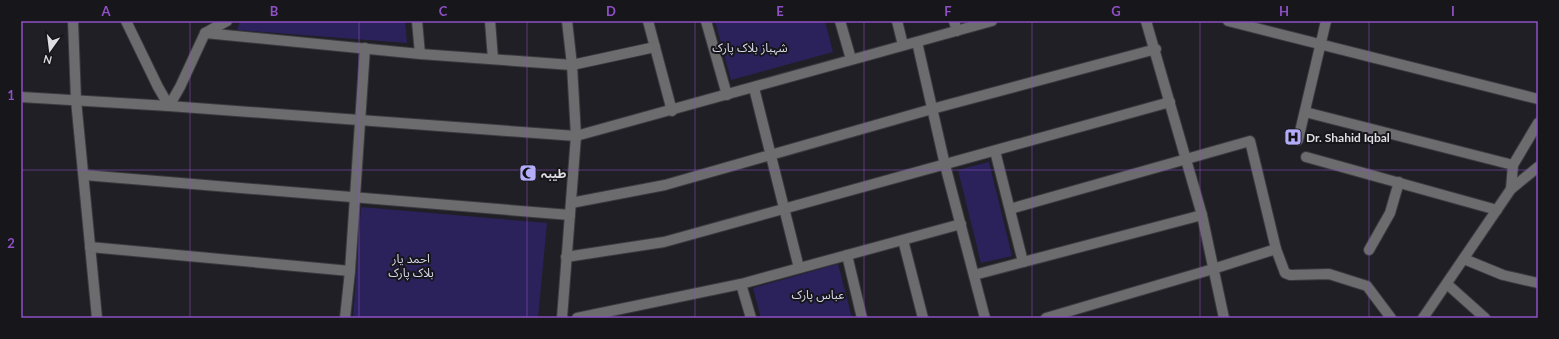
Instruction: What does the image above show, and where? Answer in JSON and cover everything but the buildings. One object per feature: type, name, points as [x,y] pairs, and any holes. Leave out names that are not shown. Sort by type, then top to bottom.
[{"type":"street","points":[[73,21],[76,100],[97,318],[100,318]]},
{"type":"street","points":[[126,21],[158,87],[169,106]]},
{"type":"street","points":[[169,106],[180,87],[205,33],[227,21]]},
{"type":"street","points":[[417,21],[420,54]]},
{"type":"street","points":[[490,21],[493,59]]},
{"type":"street","points":[[562,318],[576,136],[572,65],[567,21]]},
{"type":"street","points":[[648,21],[672,111]]},
{"type":"street","points":[[706,21],[727,95]]},
{"type":"street","points":[[840,21],[851,59]]},
{"type":"street","points":[[897,21],[903,46]]},
{"type":"street","points":[[21,97],[169,106],[576,136],[672,111],[851,59],[917,42],[955,26],[992,21]]},
{"type":"street","points":[[1146,21],[1156,49],[1202,215],[1224,318]]},
{"type":"street","points":[[1228,21],[1538,99]]},
{"type":"street","points":[[1298,140],[1326,21]]},
{"type":"street","points":[[205,33],[420,54],[572,65],[655,47]]},
{"type":"street","points":[[917,42],[945,165],[985,318]]},
{"type":"street","points":[[345,318],[350,271],[365,48]]},
{"type":"street","points":[[571,203],[665,185],[932,109],[1156,49]]},
{"type":"street","points":[[754,88],[799,268]]},
{"type":"street","points":[[566,257],[664,242],[783,208],[995,152],[1170,102]]},
{"type":"street","points":[[1305,112],[1513,165]]},
{"type":"street","points":[[1511,189],[1513,165],[1538,123]]},
{"type":"street","points":[[1010,209],[1250,141],[1276,249],[1285,273],[1290,275],[1328,274],[1366,286],[1391,318]]},
{"type":"street","points":[[995,152],[1023,262]]},
{"type":"street","points":[[1306,157],[1497,210]]},
{"type":"street","points":[[1423,318],[1511,189],[1537,170]]},
{"type":"street","points":[[84,175],[354,196],[570,215]]},
{"type":"street","points":[[1369,250],[1390,214],[1400,182]]},
{"type":"street","points":[[974,275],[1202,215]]},
{"type":"street","points":[[577,318],[741,284],[961,224]]},
{"type":"street","points":[[903,240],[923,318]]},
{"type":"street","points":[[90,247],[350,271]]},
{"type":"street","points":[[1046,318],[1214,269],[1276,249]]},
{"type":"street","points":[[847,255],[862,318]]},
{"type":"street","points":[[1464,259],[1503,275],[1538,283]]},
{"type":"street","points":[[741,284],[752,318]]},
{"type":"street","points":[[1447,284],[1485,318]]},
{"type":"green space","points":[[240,21],[405,21],[407,43],[237,30]]},
{"type":"green space","name":"شہباز بلاک پارک","points":[[715,21],[825,21],[833,52],[731,80]]},
{"type":"green space","points":[[989,162],[1012,256],[981,263],[958,170]]},
{"type":"green space","name":"احمد یار بلاک پارک","points":[[361,207],[547,223],[538,318],[353,318]]},
{"type":"green space","name":"عباس پارک","points":[[838,264],[852,318],[761,318],[753,288]]},
{"type":"place","name":"Dr. Shahid Iqbal","points":[[1293,137]]},
{"type":"place","name":"طیبہ","points":[[528,173]]}]
